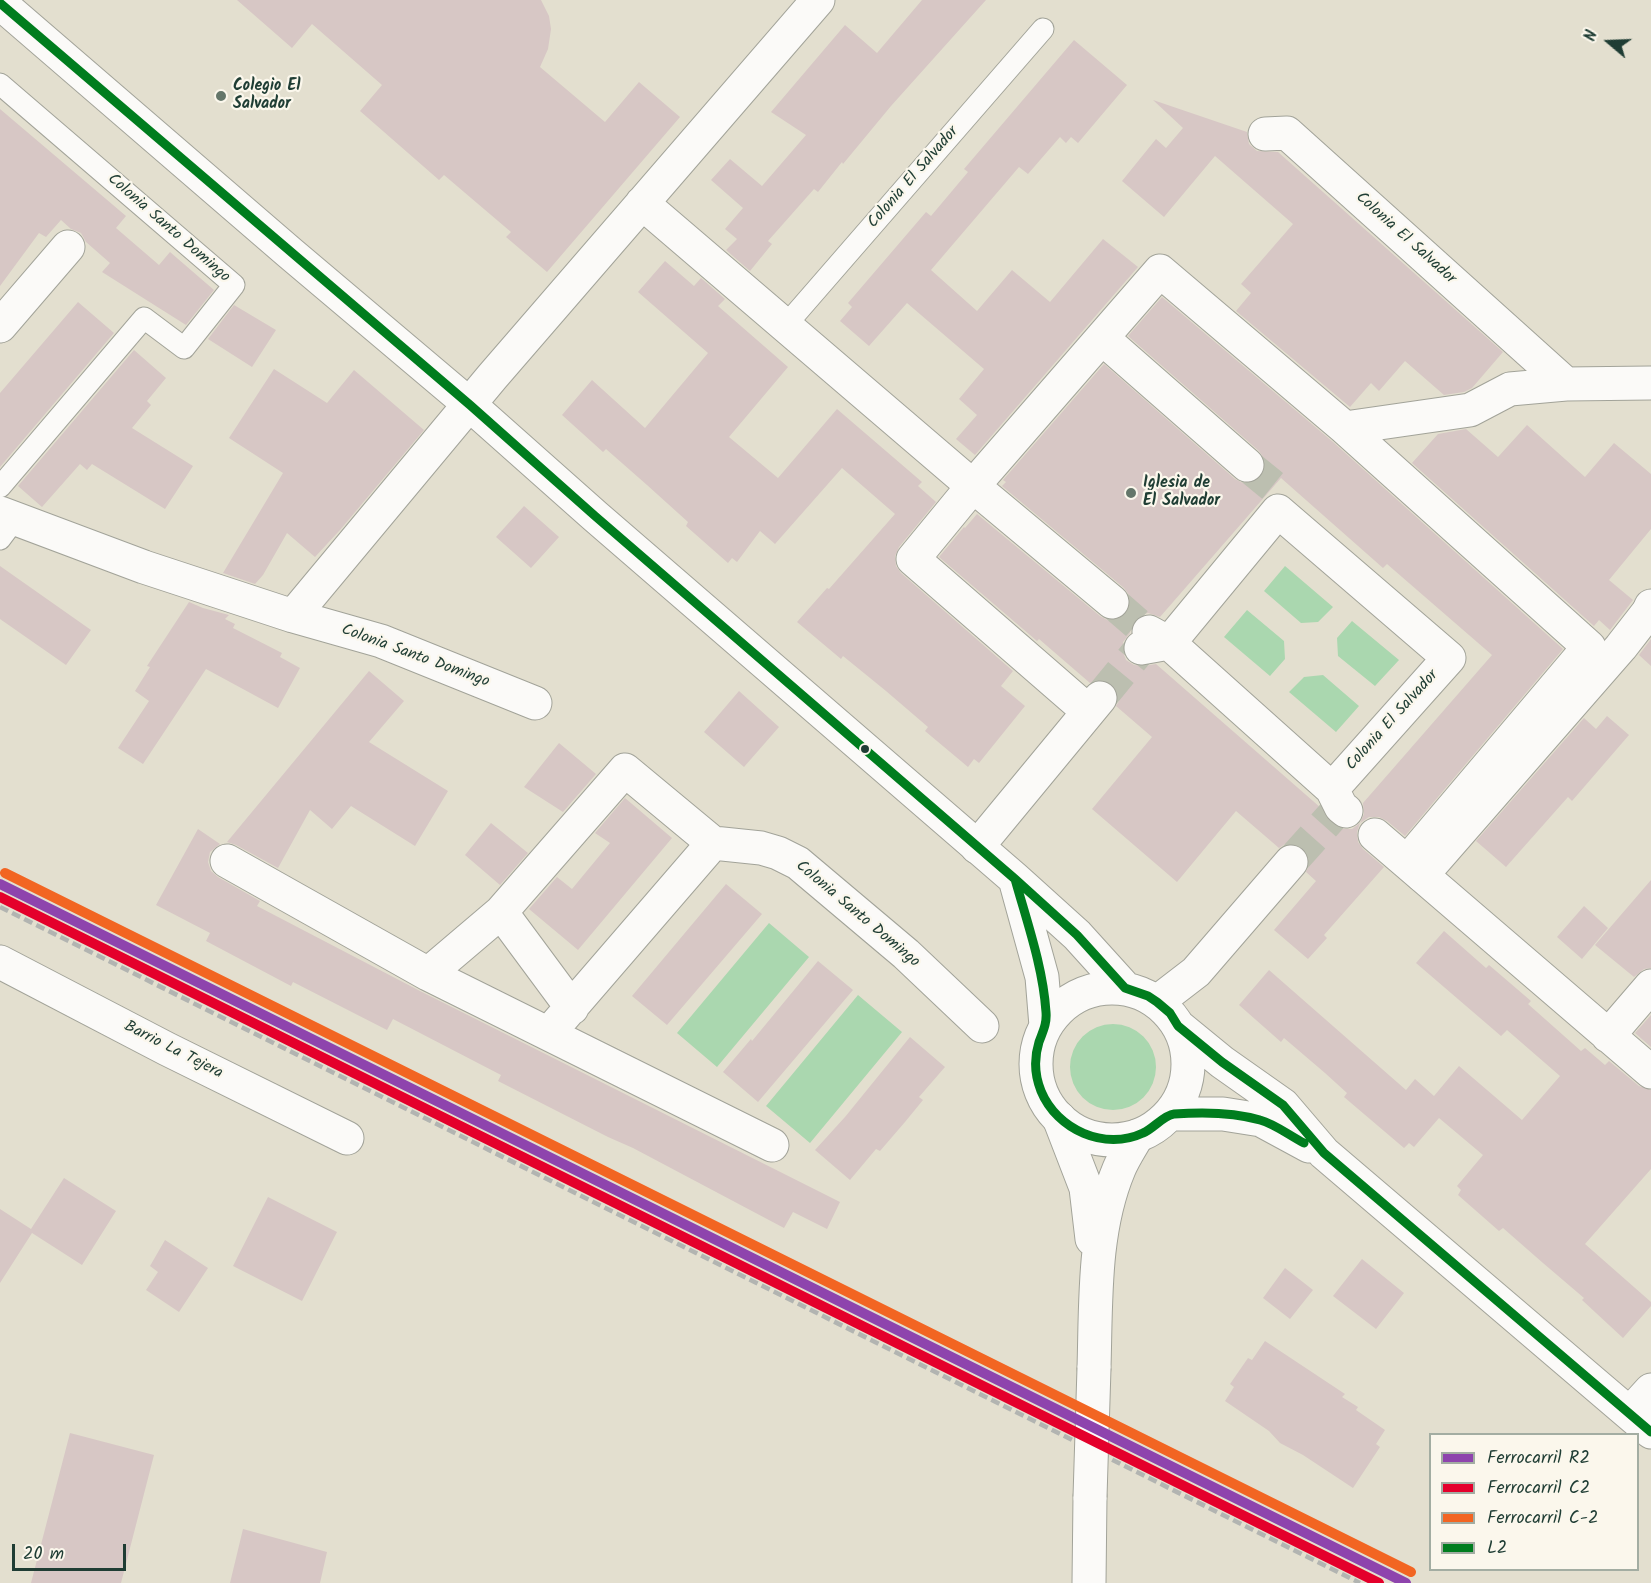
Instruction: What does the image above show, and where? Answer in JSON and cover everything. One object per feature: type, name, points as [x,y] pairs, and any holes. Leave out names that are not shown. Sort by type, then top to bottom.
[{"type":"main road","points":[[292,616],[492,377],[818,0]]},
{"type":"main road","points":[[0,3],[470,405],[1015,879],[1077,935],[1125,988]]},
{"type":"main road","name":"Colonia El Salvador","points":[[1264,134],[1287,133],[1566,384]]},
{"type":"main road","points":[[642,203],[784,326],[1112,602]]},
{"type":"main road","points":[[0,326],[68,247]]},
{"type":"main road","points":[[977,847],[1094,705],[913,559],[973,486],[1160,271],[1341,434],[1589,647],[1415,868]]},
{"type":"main road","points":[[1102,338],[1247,465]]},
{"type":"main road","points":[[1341,434],[1470,410],[1510,389],[1566,384],[1651,382]]},
{"type":"main road","name":"Colonia El Salvador","points":[[1282,498],[1449,658],[1338,806],[1151,640],[1282,498]]},
{"type":"main road","name":"Colonia Santo Domingo","points":[[5,524],[292,616],[381,640],[535,703]]},
{"type":"main road","points":[[1415,868],[1622,647],[1650,609]]},
{"type":"main road","points":[[428,974],[501,912],[625,770],[713,843],[549,1034]]},
{"type":"main road","points":[[1375,835],[1651,1072]]},
{"type":"main road","name":"Colonia Santo Domingo","points":[[713,843],[761,848],[798,863],[906,954],[982,1026]]},
{"type":"main road","points":[[227,861],[428,974],[772,1145]]},
{"type":"main road","points":[[1168,1014],[1196,972],[1291,862]]},
{"type":"main road","points":[[1015,879],[1042,977],[1046,1026]]},
{"type":"main road","points":[[501,912],[572,1008]]},
{"type":"main road","name":"Barrio La Tejera","points":[[0,962],[167,1049],[347,1138]]},
{"type":"main road","points":[[1608,1036],[1651,986]]},
{"type":"main road","points":[[1168,1014],[1186,1043],[1189,1062],[1183,1089],[1170,1114],[1155,1127],[1137,1136],[1112,1140],[1087,1136],[1072,1129],[1059,1118],[1048,1105],[1037,1074],[1036,1057],[1046,1026],[1055,1013],[1080,995],[1095,989],[1125,988],[1137,991],[1168,1014],[1222,1062],[1283,1105],[1324,1154]]},
{"type":"main road","points":[[1170,1114],[1223,1114],[1261,1120],[1324,1154],[1644,1412]]},
{"type":"main road","points":[[1059,1118],[1086,1188],[1097,1274]]},
{"type":"main road","points":[[1089,1583],[1097,1274],[1107,1207],[1120,1168],[1137,1136]]},
{"type":"lane","name":"Colonia El Salvador","points":[[784,326],[1043,29]]},
{"type":"lane","name":"Colonia Santo Domingo","points":[[0,84],[234,285],[184,348],[144,318],[0,487]]},
{"type":"green space","points":[[1285,566],[1333,607],[1318,622],[1301,623],[1264,591]]},
{"type":"green space","points":[[1247,610],[1284,641],[1285,659],[1270,676],[1224,637]]},
{"type":"green space","points":[[1352,621],[1399,660],[1375,686],[1338,656],[1337,638]]},
{"type":"green space","points":[[1323,675],[1359,706],[1336,732],[1289,692],[1304,677]]},
{"type":"green space","points":[[769,923],[809,957],[717,1067],[677,1033]]},
{"type":"green space","points":[[858,995],[902,1032],[810,1143],[766,1106]]},
{"type":"green space","points":[[1113,1024],[1137,1031],[1149,1043],[1156,1067],[1149,1091],[1137,1103],[1113,1110],[1089,1103],[1077,1091],[1070,1067],[1077,1043],[1089,1031]]},
{"type":"building","points":[[237,0],[541,0],[549,16],[551,29],[548,49],[540,67],[605,122],[639,82],[680,117],[547,272],[506,237],[511,232],[444,175],[439,180],[360,111],[382,85],[312,24],[292,48]]},
{"type":"building","points":[[922,0],[986,0],[818,192],[814,189],[768,241],[772,244],[750,271],[726,250],[737,239],[725,229],[743,208],[711,180],[730,159],[762,186],[806,135],[771,112],[845,25],[877,53]]},
{"type":"building","points":[[1074,40],[1127,85],[1078,143],[1071,137],[1066,143],[1060,137],[1028,174],[1019,167],[931,270],[977,311],[1012,270],[1050,302],[1103,239],[1138,267],[975,455],[956,439],[977,415],[959,399],[984,369],[907,303],[869,346],[840,321],[852,307],[848,303],[926,212],[931,216],[968,172],[964,169]]},
{"type":"building","points":[[1153,100],[1247,132],[1249,144],[1257,151],[1278,152],[1503,352],[1472,388],[1464,392],[1444,395],[1405,361],[1379,391],[1371,383],[1350,407],[1236,311],[1251,293],[1241,284],[1293,224],[1215,156],[1164,217],[1122,181],[1156,139],[1166,148],[1183,128]]},
{"type":"building","points":[[0,109],[126,216],[116,228],[159,265],[170,252],[214,290],[186,325],[102,272],[110,263],[86,242],[81,233],[71,229],[61,220],[46,237],[39,233],[0,286]]},
{"type":"building","points":[[665,261],[694,286],[701,278],[725,299],[718,306],[788,367],[729,437],[778,478],[837,409],[922,482],[918,486],[936,502],[899,547],[895,556],[896,566],[901,573],[1013,671],[1001,686],[1025,706],[979,763],[974,759],[968,767],[925,731],[928,727],[886,691],[843,656],[841,659],[797,622],[895,514],[842,468],[775,544],[760,531],[737,562],[732,558],[728,563],[686,526],[688,522],[647,485],[606,449],[603,452],[562,415],[592,380],[645,428],[708,353],[638,292]]},
{"type":"building","points":[[1162,297],[1333,442],[1563,649],[1405,836],[1379,817],[1369,817],[1360,823],[1357,832],[1358,842],[1384,867],[1324,935],[1327,938],[1308,959],[1274,930],[1316,881],[1306,872],[1309,856],[1304,848],[1294,844],[1285,844],[1279,848],[1236,811],[1177,882],[1092,809],[1152,737],[1116,706],[1119,701],[1118,692],[1112,684],[1103,679],[1090,683],[939,557],[977,514],[1100,616],[1109,621],[1119,619],[1126,614],[1131,605],[1129,595],[1124,588],[1002,486],[1006,482],[1003,480],[1104,364],[1235,479],[1243,483],[1252,483],[1261,477],[1265,469],[1265,460],[1259,451],[1128,336]],"holes":[[[1281,478],[1383,568],[1387,564],[1492,655],[1363,803],[1364,814],[1360,823],[1352,829],[1343,829],[1329,822],[1321,808],[1156,664],[1134,665],[1126,660],[1123,652],[1123,642],[1130,633],[1133,622],[1139,616],[1148,613],[1160,617]]]},
{"type":"building","points":[[78,302],[114,333],[0,467],[0,393]]},
{"type":"building","points":[[234,305],[276,330],[252,367],[208,339]]},
{"type":"building","points":[[134,350],[166,378],[147,401],[151,405],[132,428],[193,466],[165,509],[92,464],[87,470],[80,464],[42,507],[18,486]]},
{"type":"building","points":[[274,369],[327,403],[354,370],[424,430],[315,557],[287,533],[263,575],[255,584],[223,573],[283,473],[229,438]]},
{"type":"building","points":[[1527,425],[1585,477],[1614,443],[1651,474],[1651,529],[1609,580],[1633,600],[1610,630],[1599,620],[1594,626],[1412,463],[1438,434],[1466,429],[1498,457]]},
{"type":"building","points":[[524,506],[559,537],[531,568],[496,537]]},
{"type":"building","points":[[0,566],[91,630],[66,665],[0,619]]},
{"type":"building","points":[[189,602],[229,615],[225,619],[235,624],[233,628],[282,653],[280,657],[300,668],[278,708],[206,669],[143,764],[118,748],[149,701],[135,691],[150,667],[147,666]]},
{"type":"building","points":[[1651,639],[1651,666],[1639,655]]},
{"type":"building","points":[[369,671],[404,701],[369,742],[448,791],[415,846],[351,806],[332,829],[310,810],[278,868],[227,842]]},
{"type":"building","points":[[739,691],[779,727],[744,767],[704,732]]},
{"type":"building","points":[[1607,716],[1629,735],[1572,801],[1568,797],[1506,867],[1476,841],[1584,718],[1596,729]]},
{"type":"building","points":[[559,743],[596,774],[563,812],[524,787]]},
{"type":"building","points":[[625,798],[672,838],[578,950],[529,909],[557,877],[572,889],[610,843],[595,833]]},
{"type":"building","points":[[491,823],[528,853],[500,885],[465,855]]},
{"type":"building","points":[[198,829],[220,844],[210,852],[208,862],[211,871],[260,901],[257,906],[420,991],[840,1202],[827,1229],[793,1212],[784,1228],[633,1148],[498,1081],[501,1075],[393,1019],[387,1030],[293,982],[291,986],[206,941],[210,933],[156,905]]},
{"type":"building","points":[[1651,880],[1651,968],[1644,969],[1634,977],[1595,945]]},
{"type":"building","points":[[726,884],[762,914],[667,1025],[632,996]]},
{"type":"building","points":[[1584,906],[1608,928],[1582,959],[1557,937]]},
{"type":"building","points":[[1444,931],[1486,968],[1489,965],[1531,1001],[1528,1004],[1581,1051],[1585,1048],[1605,1065],[1609,1061],[1639,1086],[1651,1090],[1651,1169],[1585,1244],[1651,1302],[1651,1306],[1623,1338],[1582,1300],[1584,1298],[1503,1228],[1499,1231],[1458,1195],[1461,1190],[1457,1186],[1483,1155],[1439,1118],[1414,1147],[1409,1143],[1404,1148],[1344,1097],[1347,1093],[1325,1073],[1284,1038],[1281,1042],[1239,1005],[1269,970],[1406,1090],[1415,1079],[1434,1096],[1459,1066],[1522,1120],[1560,1076],[1507,1030],[1501,1036],[1416,963]]},
{"type":"building","points":[[818,961],[853,990],[758,1102],[723,1072],[751,1039],[752,1041]]},
{"type":"building","points":[[1651,1015],[1651,1047],[1635,1033]]},
{"type":"building","points":[[910,1037],[945,1067],[919,1097],[923,1100],[905,1122],[880,1151],[876,1149],[850,1180],[815,1150]]},
{"type":"building","points":[[64,1178],[116,1211],[82,1265],[32,1233],[0,1283],[0,1209],[31,1229]]},
{"type":"building","points":[[268,1197],[337,1232],[302,1301],[233,1266]]},
{"type":"building","points":[[165,1240],[208,1268],[179,1312],[146,1290],[158,1272],[150,1266]]},
{"type":"building","points":[[1362,1259],[1404,1293],[1376,1329],[1333,1296]]},
{"type":"building","points":[[1285,1268],[1313,1290],[1290,1319],[1263,1298]]},
{"type":"building","points":[[1265,1341],[1345,1394],[1342,1397],[1358,1407],[1356,1410],[1385,1430],[1376,1444],[1380,1447],[1353,1488],[1303,1455],[1280,1443],[1269,1431],[1225,1401],[1234,1387],[1230,1384],[1248,1358],[1252,1360]]},
{"type":"building","points":[[70,1433],[154,1455],[121,1583],[31,1583]]},
{"type":"building","points":[[243,1529],[327,1552],[320,1583],[230,1583]]},
{"type":"tunnel","points":[[1247,465],[1274,487]]},
{"type":"tunnel","points":[[1112,602],[1143,629]]},
{"type":"tunnel","points":[[1100,698],[1141,648]]},
{"type":"tunnel","points":[[1291,862],[1333,815]]},
{"type":"railway","points":[[0,907],[1360,1583]]},
{"type":"rail line","name":"C-2","points":[[5,873],[1411,1572]]},
{"type":"rail line","name":"R2","points":[[0,884],[1406,1583]]},
{"type":"rail line","name":"C2","points":[[0,897],[1379,1583]]},
{"type":"transit line","name":"L2","points":[[0,3],[470,405],[1015,879],[1077,935],[1125,988],[1148,996],[1157,1002],[1170,1013],[1178,1026],[1222,1062],[1283,1105],[1324,1153],[1651,1432]]},
{"type":"transit line","name":"L2","points":[[1015,879],[1042,978],[1046,1012],[1046,1020],[1036,1054],[1037,1079],[1048,1105],[1058,1117],[1084,1133],[1113,1140],[1143,1133],[1174,1114],[1228,1114],[1266,1122],[1304,1143]]},
{"type":"place","name":"Colegio El Salvador","points":[[221,96]]},
{"type":"place","name":"Iglesia de El Salvador","points":[[1131,493]]}]
